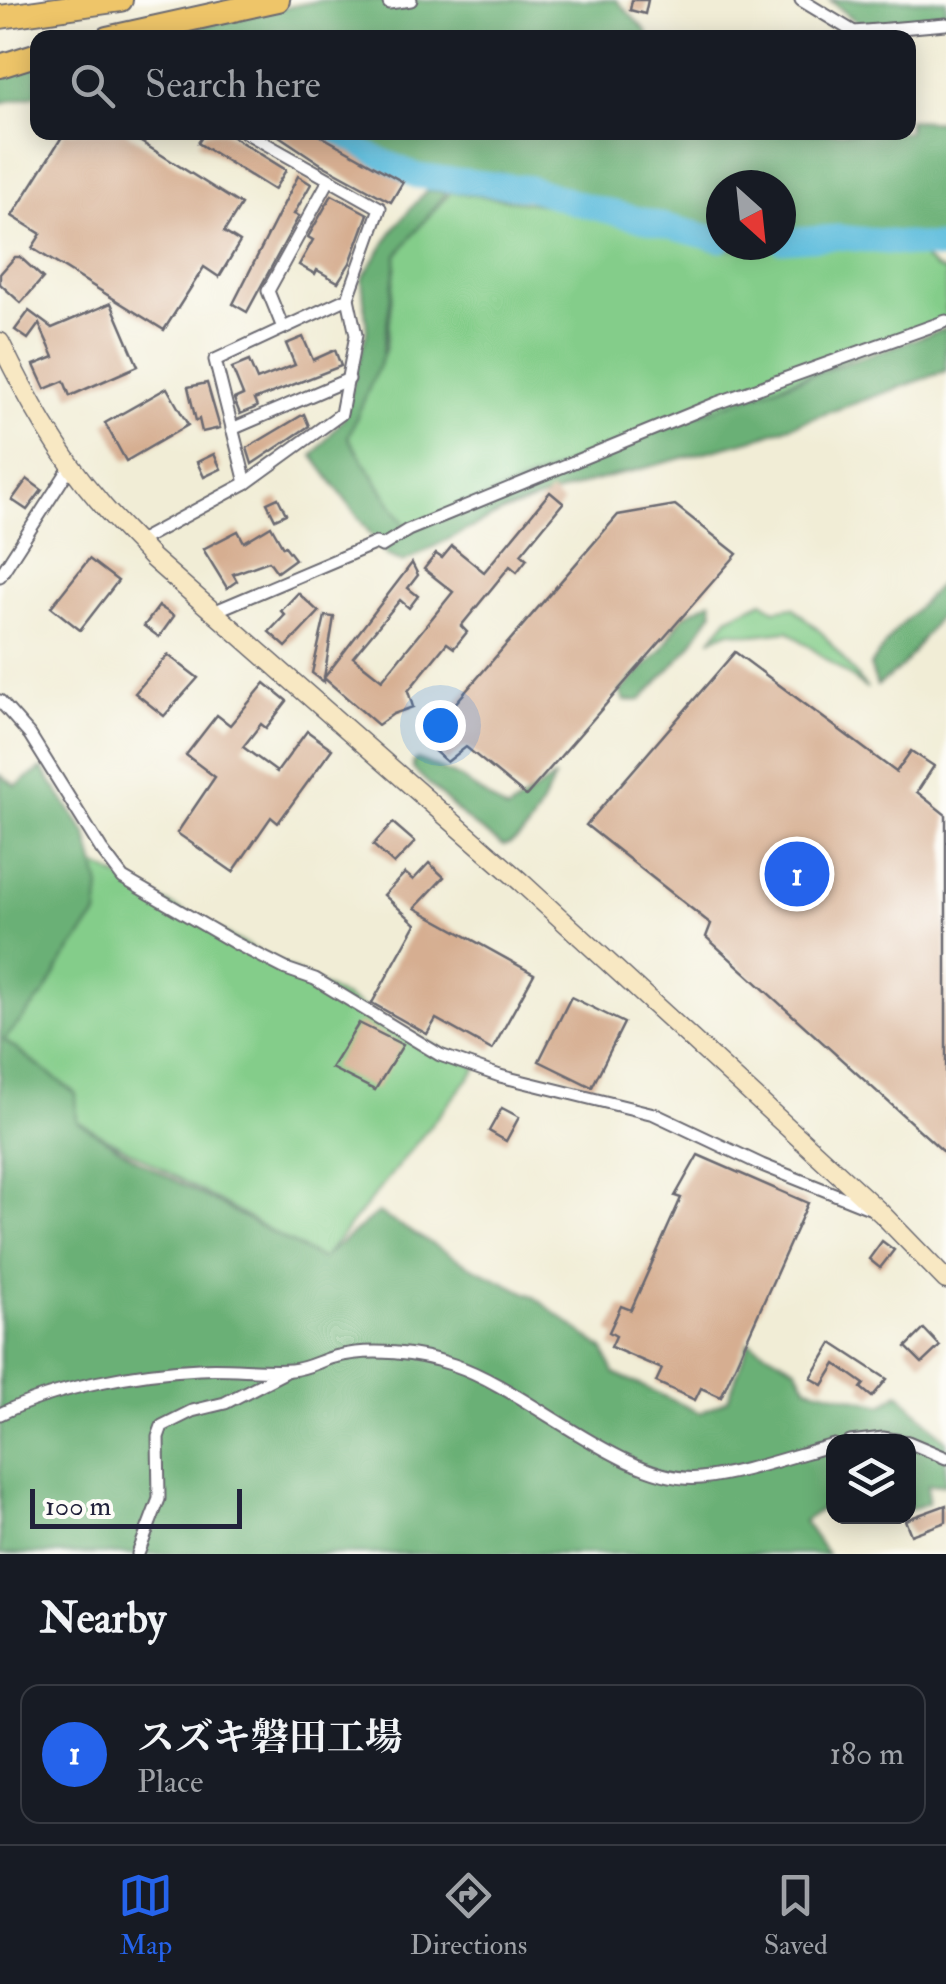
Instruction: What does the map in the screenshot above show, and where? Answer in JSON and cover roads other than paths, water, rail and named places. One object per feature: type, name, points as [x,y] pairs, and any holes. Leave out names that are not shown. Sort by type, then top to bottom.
[{"type":"highway","points":[[0,17],[121,0]]},
{"type":"highway","points":[[143,30],[278,0]]},
{"type":"highway","points":[[4,63],[30,56]]},
{"type":"street","points":[[389,4],[411,0]]},
{"type":"street","points":[[801,0],[851,30]]},
{"type":"street","points":[[877,30],[946,24]]},
{"type":"street","points":[[137,542],[246,483],[341,414],[356,335],[348,298],[380,208],[257,140]]},
{"type":"street","points":[[284,328],[268,291],[328,182]]},
{"type":"street","points":[[246,483],[214,360],[348,298]]},
{"type":"street","points":[[213,612],[376,543],[382,546],[408,530],[716,403],[946,321]]},
{"type":"street","points":[[0,342],[26,397],[71,466],[137,542],[521,882],[881,1213],[946,1280]]},
{"type":"street","points":[[232,429],[349,380]]},
{"type":"street","points":[[0,576],[71,466]]},
{"type":"street","points":[[0,701],[30,735],[123,878],[286,970],[316,980],[440,1055],[500,1076],[654,1114],[762,1165],[881,1213]]},
{"type":"street","points":[[0,1414],[41,1398],[128,1378],[202,1368],[289,1370],[308,1368],[336,1357],[381,1352],[452,1364],[504,1386],[585,1437],[636,1464],[674,1476],[698,1479],[826,1447]]},
{"type":"street","points":[[138,1554],[159,1498],[158,1437],[162,1426],[192,1410],[225,1402],[289,1370]]},
{"type":"street","points":[[916,1445],[946,1458]]},
{"type":"waterway","points":[[341,140],[417,176],[530,188],[706,236]]},
{"type":"waterway","points":[[796,240],[838,237],[946,248]]},
{"type":"place","name":"スズキ磐田工場","points":[[797,874]]}]
